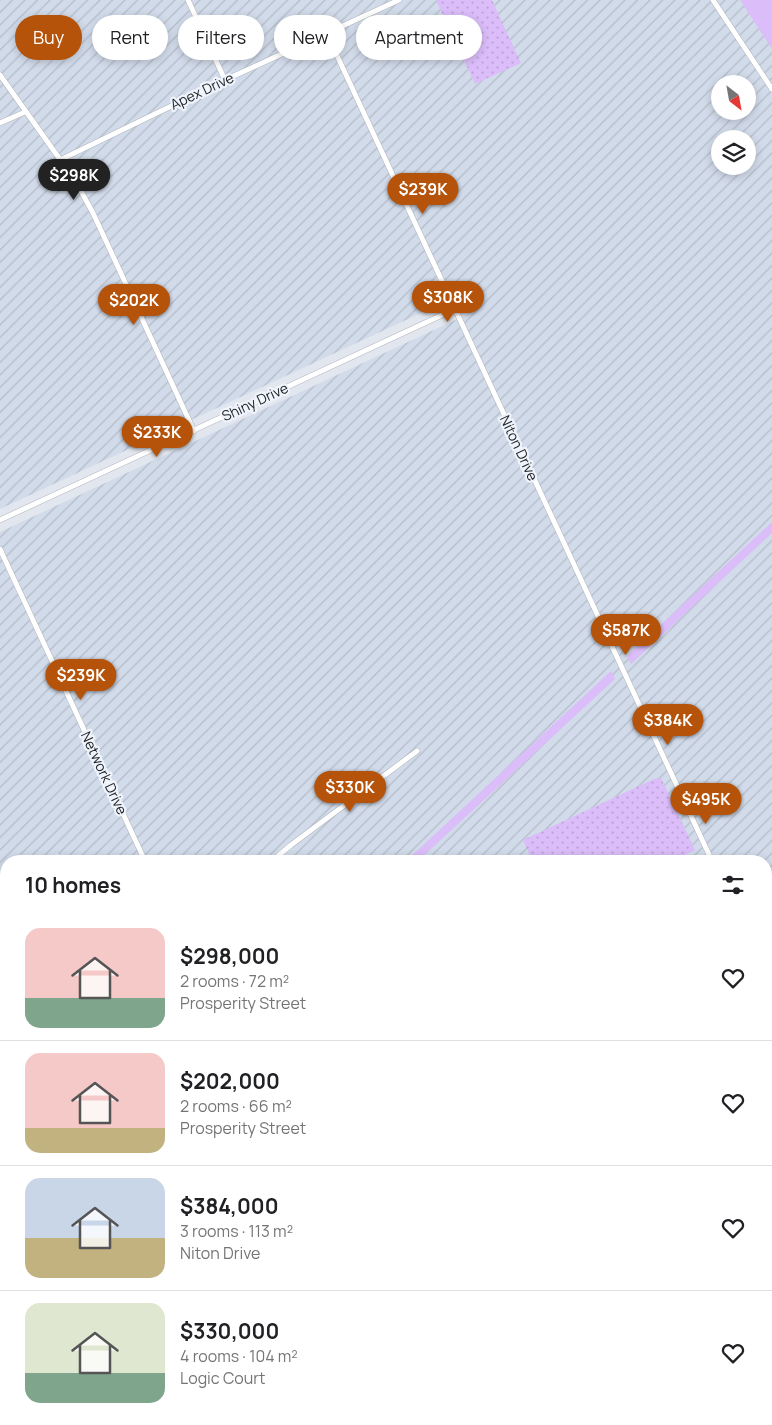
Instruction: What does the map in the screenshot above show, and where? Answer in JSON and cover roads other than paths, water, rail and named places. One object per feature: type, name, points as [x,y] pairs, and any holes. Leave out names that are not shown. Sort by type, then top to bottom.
[{"type":"street","points":[[188,0],[225,80]]},
{"type":"street","name":"Apex Drive","points":[[346,25],[399,0]]},
{"type":"street","points":[[713,0],[772,90]]},
{"type":"street","name":"Apex Drive","points":[[60,160],[274,58]]},
{"type":"street","name":"Niton Drive","points":[[339,60],[709,855]]},
{"type":"street","points":[[0,75],[24,112],[76,182],[93,213],[194,431]]},
{"type":"street","points":[[0,123],[24,112]]},
{"type":"street","name":"Shiny Drive","points":[[0,520],[455,309]]},
{"type":"street","name":"Network Drive","points":[[0,549],[142,855]]},
{"type":"street","points":[[279,855],[416,751]]}]
